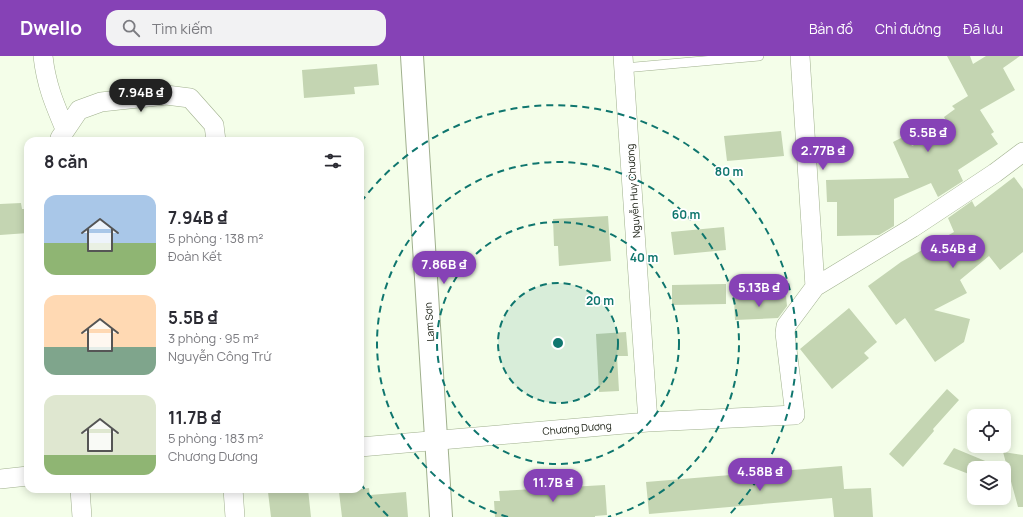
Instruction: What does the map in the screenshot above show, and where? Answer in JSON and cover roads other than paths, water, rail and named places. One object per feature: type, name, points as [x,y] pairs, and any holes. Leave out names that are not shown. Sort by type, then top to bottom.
[{"type":"street","points":[[43,56],[45,76],[63,135]]},
{"type":"street","name":"Lam Sơn","points":[[412,56],[441,517]]},
{"type":"street","points":[[800,56],[815,288],[912,228],[994,174],[1023,152]]},
{"type":"street","name":"Nguyễn Huy Chương","points":[[624,62],[648,422]]},
{"type":"street","points":[[63,135],[79,110],[101,102],[166,95],[190,98],[214,125],[216,137]]},
{"type":"street","name":"Chương Dương","points":[[364,448],[648,422],[794,415],[785,333],[786,326],[815,288]]},
{"type":"street","points":[[0,479],[24,476]]},
{"type":"street","points":[[80,493],[82,517]]},
{"type":"street","points":[[233,493],[235,517]]},
{"type":"lane","points":[[624,62],[759,56]]}]
